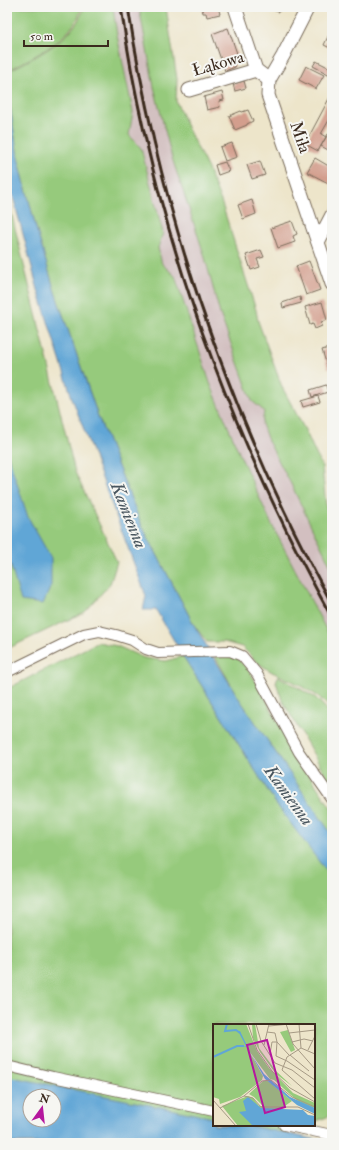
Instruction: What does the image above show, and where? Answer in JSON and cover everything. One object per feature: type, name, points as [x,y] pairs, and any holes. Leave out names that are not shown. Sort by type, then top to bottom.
[{"type":"street","name":"Łąkowa","points":[[235,7],[256,70],[269,80]]},
{"type":"street","name":"Miła","points":[[308,7],[269,80],[268,98],[332,284]]},
{"type":"street","name":"Łąkowa","points":[[189,90],[256,70]]},
{"type":"street","points":[[318,242],[332,215]]},
{"type":"street","points":[[7,672],[84,634],[99,631],[116,634],[132,640],[146,649],[158,653],[230,651],[242,656],[257,674],[299,752],[332,799]]},
{"type":"street","points":[[7,1066],[53,1078],[213,1111]]},
{"type":"street","points":[[289,1126],[332,1135]]},
{"type":"shaded area","points":[[113,7],[139,7],[154,87],[172,158],[204,254],[220,314],[252,401],[264,411],[262,424],[268,441],[291,484],[332,569],[332,641],[271,523],[240,455],[210,383],[175,276],[162,264],[157,248],[163,233],[141,148],[129,135],[133,112],[117,35]]},
{"type":"green space","points":[[7,7],[82,7],[77,19],[61,38],[40,53],[7,71]]},
{"type":"green space","points":[[84,7],[113,7],[117,35],[133,112],[129,135],[141,148],[163,233],[158,248],[162,264],[175,276],[210,383],[240,455],[271,523],[332,641],[332,710],[318,696],[258,663],[242,647],[224,642],[207,642],[194,625],[142,526],[99,419],[55,292],[36,228],[18,157],[7,86],[7,72],[41,54],[63,38],[79,19]]},
{"type":"green space","points":[[139,7],[166,7],[177,79],[176,101],[208,169],[221,201],[256,310],[258,321],[282,387],[305,430],[322,467],[326,506],[332,520],[332,569],[291,484],[268,441],[262,424],[264,411],[252,401],[220,314],[204,254],[172,158],[154,87]]},
{"type":"green space","points":[[7,196],[75,472],[117,562],[110,584],[85,612],[7,649]]},
{"type":"green space","points":[[98,642],[117,646],[144,658],[166,661],[183,656],[277,805],[332,877],[332,1115],[315,1122],[315,1024],[213,1024],[213,1126],[304,1126],[261,1143],[7,1143],[7,1049],[10,1047],[7,1046],[7,689]]},
{"type":"green space","points":[[219,653],[238,659],[247,668],[259,686],[293,751],[332,809],[332,835],[238,697],[216,658]]},
{"type":"green space","points":[[278,676],[316,698],[332,715],[332,784],[282,700],[276,682]]},
{"type":"water","name":"Kamienna","points":[[7,86],[18,157],[36,228],[55,292],[99,419],[142,526],[194,625],[238,697],[332,835],[332,879],[277,805],[183,656],[156,610],[143,610],[146,596],[72,398],[38,290],[7,174]]},
{"type":"water","points":[[7,453],[28,517],[51,558],[51,586],[43,604],[21,601],[7,553]]},
{"type":"water","points":[[7,1076],[213,1118],[213,1126],[251,1126],[323,1141],[325,1143],[7,1143]]},
{"type":"building","points":[[202,7],[218,7],[220,14],[207,17],[206,13],[203,13]]},
{"type":"building","points":[[265,7],[281,7],[279,12]]},
{"type":"building","points":[[228,28],[239,59],[233,61],[235,67],[225,71],[212,34]]},
{"type":"building","points":[[332,28],[332,49],[324,45]]},
{"type":"building","points":[[316,61],[332,69],[332,76],[313,66]]},
{"type":"building","points":[[306,66],[324,75],[316,89],[299,80]]},
{"type":"building","points":[[244,81],[246,88],[235,91],[233,84]]},
{"type":"building","points":[[222,92],[224,100],[219,101],[220,107],[207,110],[204,97]]},
{"type":"building","points":[[332,93],[332,115],[321,134],[326,137],[318,151],[305,144]]},
{"type":"building","points":[[248,110],[253,121],[235,130],[229,116]]},
{"type":"building","points":[[332,132],[332,148],[330,151],[321,146],[328,134],[330,135]]},
{"type":"building","points":[[232,143],[237,157],[225,161],[220,147]]},
{"type":"building","points":[[315,158],[332,168],[332,185],[307,172]]},
{"type":"building","points":[[260,161],[265,175],[252,179],[247,165]]},
{"type":"building","points":[[225,162],[229,171],[218,175],[215,165]]},
{"type":"building","points":[[252,200],[256,214],[243,219],[238,205]]},
{"type":"building","points":[[292,221],[297,234],[293,236],[295,242],[278,248],[271,228]]},
{"type":"building","points":[[261,250],[264,257],[257,259],[260,267],[251,270],[246,255]]},
{"type":"building","points":[[309,261],[320,290],[306,295],[296,266]]},
{"type":"building","points":[[300,297],[301,303],[283,308],[282,303]]},
{"type":"building","points":[[322,302],[327,320],[321,322],[322,326],[315,329],[313,324],[310,325],[305,307]]},
{"type":"building","points":[[332,347],[332,368],[328,369],[322,350]]},
{"type":"building","points":[[326,385],[328,392],[312,397],[310,390]]},
{"type":"building","points":[[318,396],[320,402],[303,407],[301,401]]},
{"type":"railway","points":[[121,7],[135,87],[152,166],[174,245],[199,322],[227,398],[259,473],[294,546],[332,618]]},
{"type":"railway","points":[[128,7],[154,141],[169,201],[206,320],[227,378],[276,493],[332,604]]}]
